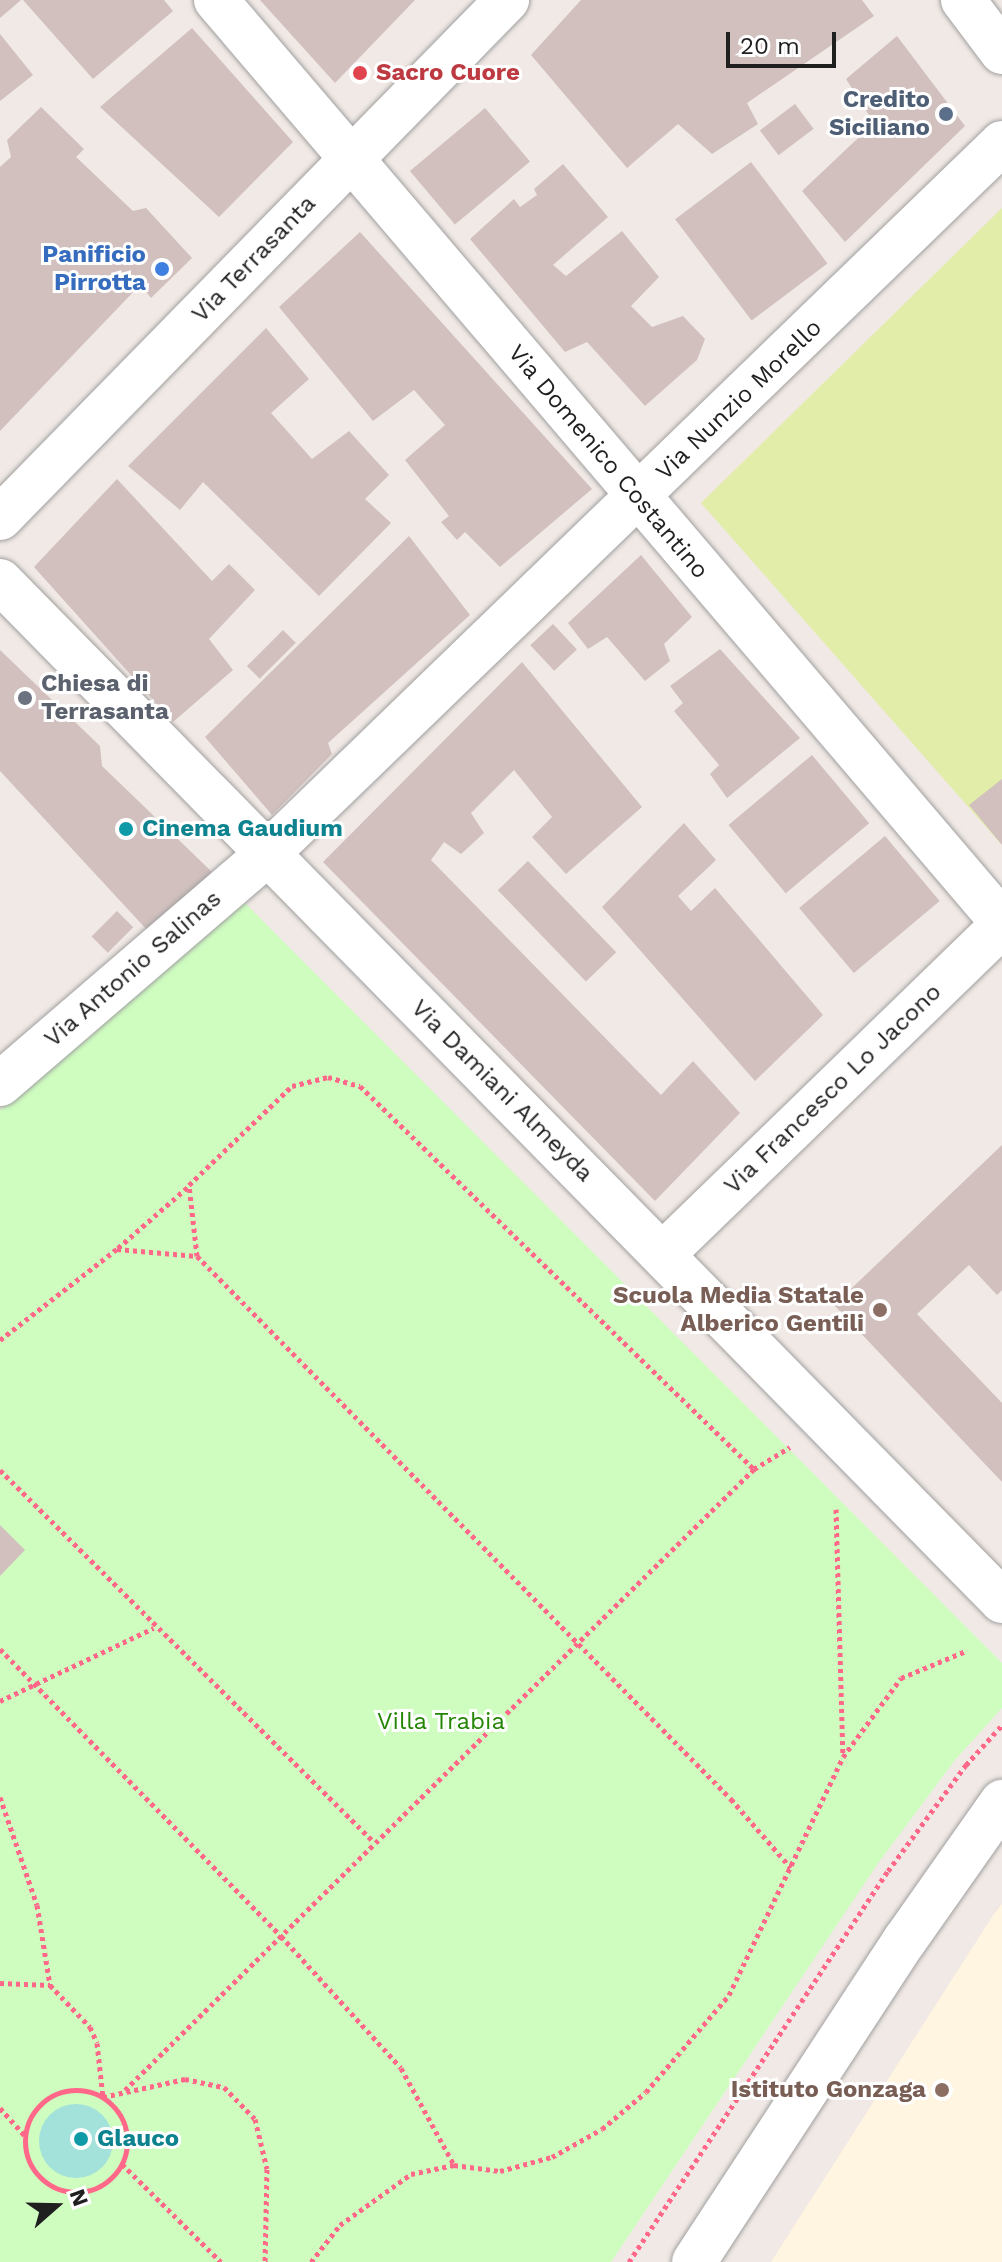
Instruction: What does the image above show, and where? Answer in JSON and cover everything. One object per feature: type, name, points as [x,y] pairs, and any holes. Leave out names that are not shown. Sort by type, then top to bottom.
[{"type":"street","name":"Via Domenico Costantino","points":[[216,0],[1002,923]]},
{"type":"street","name":"Via Terrasanta","points":[[0,518],[507,0]]},
{"type":"street","points":[[963,0],[1002,52]]},
{"type":"street","name":"Via Nunzio Morello","points":[[266,855],[638,499],[1002,143]]},
{"type":"street","name":"Via Damiani Almeyda","points":[[0,581],[266,855],[664,1253],[1002,1601]]},
{"type":"street","name":"Via Antonio Salinas","points":[[0,1084],[266,855]]},
{"type":"street","name":"Via Francesco Lo Jacono","points":[[664,1253],[1002,923]]},
{"type":"street","points":[[694,2262],[914,1926],[1002,1802]]},
{"type":"path","points":[[0,1340],[117,1249],[292,1086],[328,1077],[360,1086],[479,1196],[754,1469]]},
{"type":"path","points":[[189,1185],[197,1256],[731,1799],[791,1868]]},
{"type":"path","points":[[117,1249],[197,1256]]},
{"type":"path","points":[[125,2090],[373,1841],[754,1469],[790,1447]]},
{"type":"path","points":[[0,1470],[154,1628],[373,1841]]},
{"type":"path","points":[[836,1509],[843,1757]]},
{"type":"path","points":[[0,1701],[154,1628]]},
{"type":"path","points":[[0,1649],[281,1936],[401,2068],[454,2165]]},
{"type":"path","points":[[311,2262],[340,2225],[411,2174],[454,2165],[500,2171],[552,2157],[602,2129],[646,2092],[729,1995],[843,1757],[901,1678],[966,1651]]},
{"type":"path","points":[[629,2262],[888,1871],[966,1765],[1002,1725]]},
{"type":"path","points":[[0,1797],[37,1905],[50,1985],[90,2027],[97,2043],[103,2097]]},
{"type":"path","points":[[0,1983],[50,1985]]},
{"type":"path","points":[[103,2097],[185,2079],[211,2082],[237,2096],[255,2119],[267,2169],[265,2262]]},
{"type":"path","points":[[0,2108],[25,2137],[32,2167],[55,2188],[85,2191],[100,2186],[122,2164],[127,2134],[123,2120],[103,2097],[89,2091],[60,2092],[36,2109],[25,2137]]},
{"type":"path","points":[[122,2164],[221,2262]]},
{"type":"shaded area","name":"Istituto Gonzaga","points":[[1002,1904],[1002,2262],[771,2262],[992,1917]]},
{"type":"green space","points":[[1002,208],[1002,842],[1001,844],[701,503]]},
{"type":"green space","name":"Villa Trabia","points":[[240,898],[1002,1663],[1002,1708],[955,1760],[879,1862],[611,2262],[0,2262],[0,1110]]},
{"type":"water","points":[[76,2104],[90,2107],[102,2115],[110,2127],[113,2141],[110,2155],[102,2167],[90,2175],[76,2178],[62,2175],[50,2167],[42,2155],[39,2141],[42,2127],[50,2115],[62,2107]]},
{"type":"building","points":[[0,0],[21,0],[0,18]]},
{"type":"building","points":[[23,0],[164,0],[173,11],[93,79]]},
{"type":"building","points":[[260,0],[415,0],[335,83]]},
{"type":"building","points":[[581,0],[862,0],[874,16],[747,103],[758,124],[712,154],[678,124],[627,168],[531,55]]},
{"type":"building","points":[[192,28],[293,142],[219,217],[100,107]]},
{"type":"building","points":[[0,34],[33,75],[0,101]]},
{"type":"building","points":[[897,36],[965,126],[845,242],[802,191],[874,123],[846,79]]},
{"type":"building","points":[[795,104],[814,129],[779,155],[760,130]]},
{"type":"building","points":[[41,107],[84,149],[76,157],[133,211],[146,208],[192,258],[151,298],[140,285],[0,431],[0,167],[11,157],[7,140]]},
{"type":"building","points":[[485,108],[530,162],[455,225],[410,171]]},
{"type":"building","points":[[751,162],[827,263],[752,321],[675,219]]},
{"type":"building","points":[[563,164],[608,217],[553,265],[566,276],[622,231],[659,277],[631,306],[652,327],[683,316],[705,339],[697,360],[645,406],[587,342],[565,352],[470,239],[514,199],[520,207],[537,195],[534,189]]},
{"type":"building","points":[[360,232],[592,489],[500,567],[465,532],[457,540],[441,522],[449,516],[405,460],[445,425],[414,390],[373,421],[279,307]]},
{"type":"building","points":[[266,328],[309,379],[271,413],[312,459],[349,431],[389,475],[365,499],[391,523],[319,596],[203,482],[180,510],[128,466]]},
{"type":"building","points":[[117,479],[212,581],[229,564],[255,590],[209,639],[233,670],[173,722],[34,567]]},
{"type":"building","points":[[409,536],[470,615],[328,743],[332,754],[272,815],[205,737]]},
{"type":"building","points":[[641,555],[692,617],[664,644],[670,661],[645,681],[607,637],[588,649],[568,623]]},
{"type":"building","points":[[553,624],[577,650],[554,671],[530,645]]},
{"type":"building","points":[[283,630],[296,643],[260,679],[247,666]]},
{"type":"building","points":[[720,649],[800,738],[727,798],[710,774],[719,765],[674,711],[683,703],[670,686]]},
{"type":"building","points":[[0,650],[100,746],[102,766],[212,872],[148,931],[0,771]]},
{"type":"building","points":[[522,662],[642,807],[566,874],[532,837],[552,817],[514,770],[471,813],[484,833],[461,854],[444,842],[431,860],[661,1095],[693,1061],[740,1113],[655,1201],[323,862]]},
{"type":"building","points":[[812,755],[869,823],[786,893],[729,825]]},
{"type":"building","points":[[1002,779],[1002,845],[969,805]]},
{"type":"building","points":[[684,823],[716,860],[678,896],[691,911],[715,888],[823,1015],[755,1081],[602,907]]},
{"type":"building","points":[[885,836],[940,901],[854,973],[799,908]]},
{"type":"building","points":[[528,861],[616,952],[586,982],[498,890]]},
{"type":"building","points":[[117,911],[133,927],[108,953],[92,936]]},
{"type":"building","name":"Scuola Media Statale Alberico Gentili","points":[[1002,1145],[1002,1290],[997,1295],[969,1265],[917,1314],[1002,1403],[1002,1482],[834,1305]]},
{"type":"building","points":[[0,1525],[25,1550],[0,1576]]},
{"type":"place","name":"Sacro Cuore","points":[[360,73]]},
{"type":"place","name":"Credito Siciliano","points":[[946,114]]},
{"type":"place","name":"Panificio Pirrotta","points":[[162,269]]},
{"type":"place","name":"Chiesa di Terrasanta","points":[[25,698]]},
{"type":"place","name":"Cinema Gaudium","points":[[126,829]]},
{"type":"place","name":"Scuola Media Statale Alberico Gentili","points":[[880,1310]]},
{"type":"place","name":"Istituto Gonzaga","points":[[942,2090]]},
{"type":"place","name":"Glauco","points":[[81,2139]]}]
